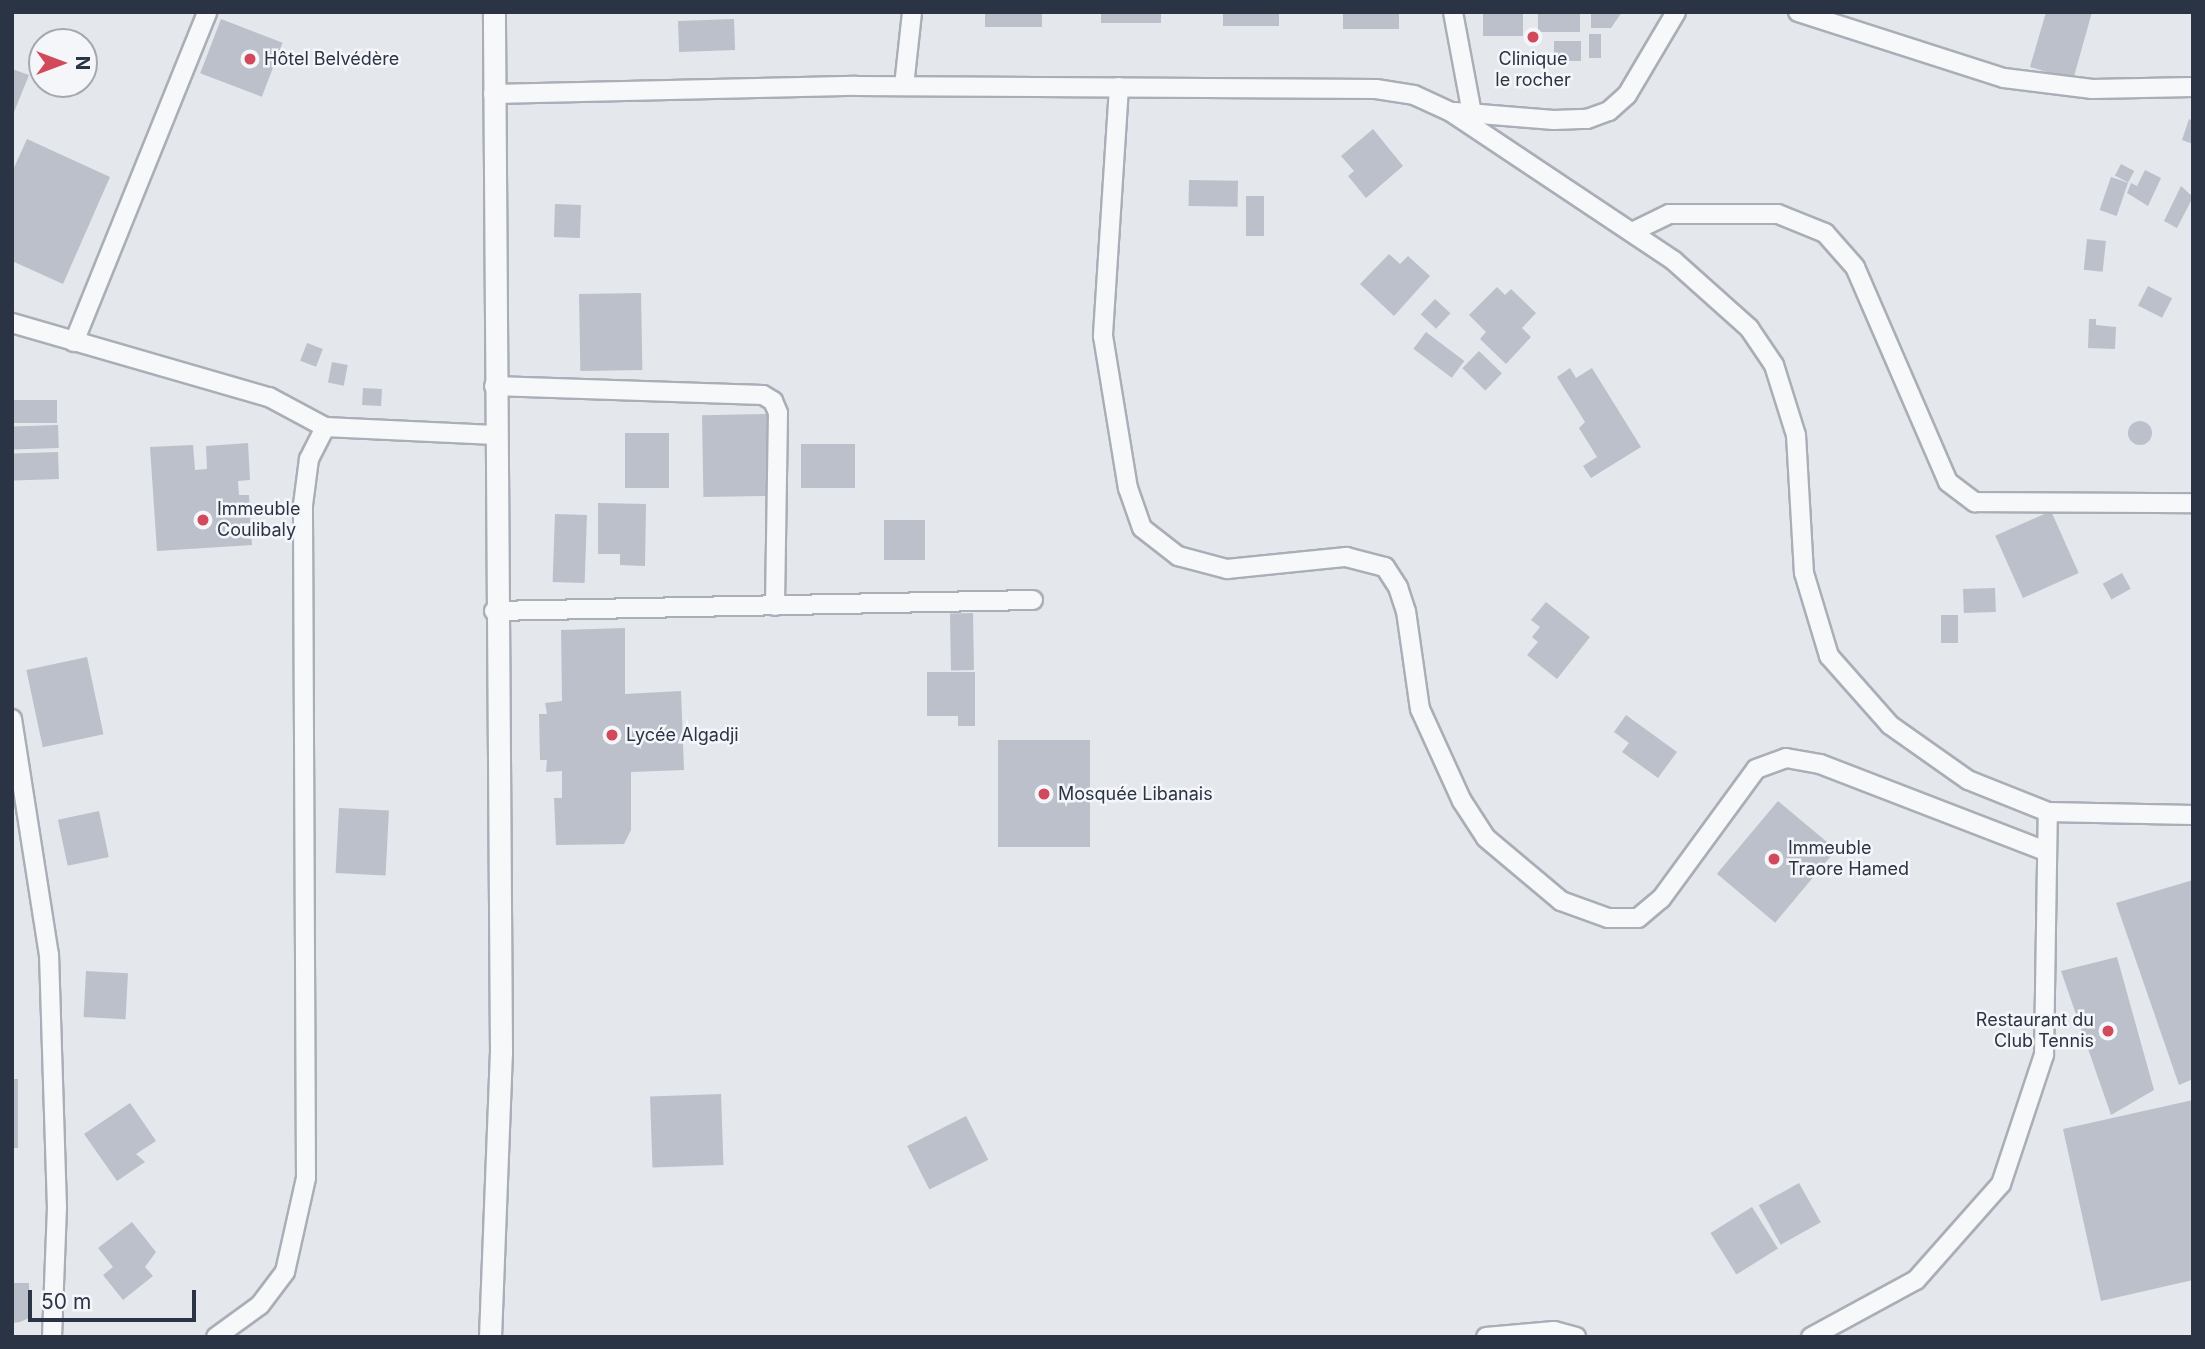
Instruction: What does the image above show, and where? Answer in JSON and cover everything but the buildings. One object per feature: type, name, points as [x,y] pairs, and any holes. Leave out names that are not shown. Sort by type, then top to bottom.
[{"type":"street","points":[[74,342],[206,12]]},
{"type":"street","points":[[490,1337],[500,1053],[494,611],[494,12]]},
{"type":"street","points":[[904,86],[912,12]]},
{"type":"street","points":[[1453,12],[1472,114]]},
{"type":"street","points":[[1451,112],[1553,120],[1587,119],[1609,111],[1627,95],[1676,12]]},
{"type":"street","points":[[1798,12],[2004,78],[2092,89],[2193,87]]},
{"type":"street","points":[[493,93],[904,86],[1376,89],[1414,95],[1451,112],[1632,232],[1725,302],[1774,365],[1796,435],[1804,573],[1829,656],[1901,733],[1968,780],[2048,812],[2193,815]]},
{"type":"street","points":[[1119,87],[1103,336],[1129,488],[1142,528],[1178,555],[1227,569],[1346,557],[1385,568],[1398,587],[1406,611],[1420,709],[1462,801],[1486,838],[1561,901],[1608,918],[1638,918],[1661,899],[1756,769],[1786,758],[1820,764],[2045,851]]},
{"type":"street","points":[[1632,232],[1669,214],[1778,214],[1825,233],[1855,267],[1948,482],[1975,502],[2193,503]]},
{"type":"street","points":[[12,323],[269,397],[325,427],[495,435]]},
{"type":"street","points":[[494,386],[763,395],[773,401],[778,413],[775,606]]},
{"type":"street","points":[[216,1337],[260,1305],[285,1272],[306,1178],[303,505],[309,459],[325,427]]},
{"type":"street","points":[[494,611],[1033,600]]},
{"type":"street","points":[[12,719],[49,954],[57,1207],[52,1337]]},
{"type":"street","points":[[1811,1337],[1916,1280],[2001,1184],[2044,1055],[2045,851],[2048,812]]},
{"type":"street","points":[[1486,1337],[1554,1331],[1576,1337]]},
{"type":"place","name":"Clinique le rocher","points":[[1533,37]]},
{"type":"place","name":"Hôtel Belvédère","points":[[250,59]]},
{"type":"place","name":"Immeuble Coulibaly","points":[[203,520]]},
{"type":"place","name":"Lycée Algadji","points":[[612,735]]},
{"type":"place","name":"Mosquée Libanais","points":[[1044,794]]},
{"type":"place","name":"Immeuble Traore Hamed","points":[[1774,859]]},
{"type":"place","name":"Restaurant du Club Tennis","points":[[2108,1031]]}]
